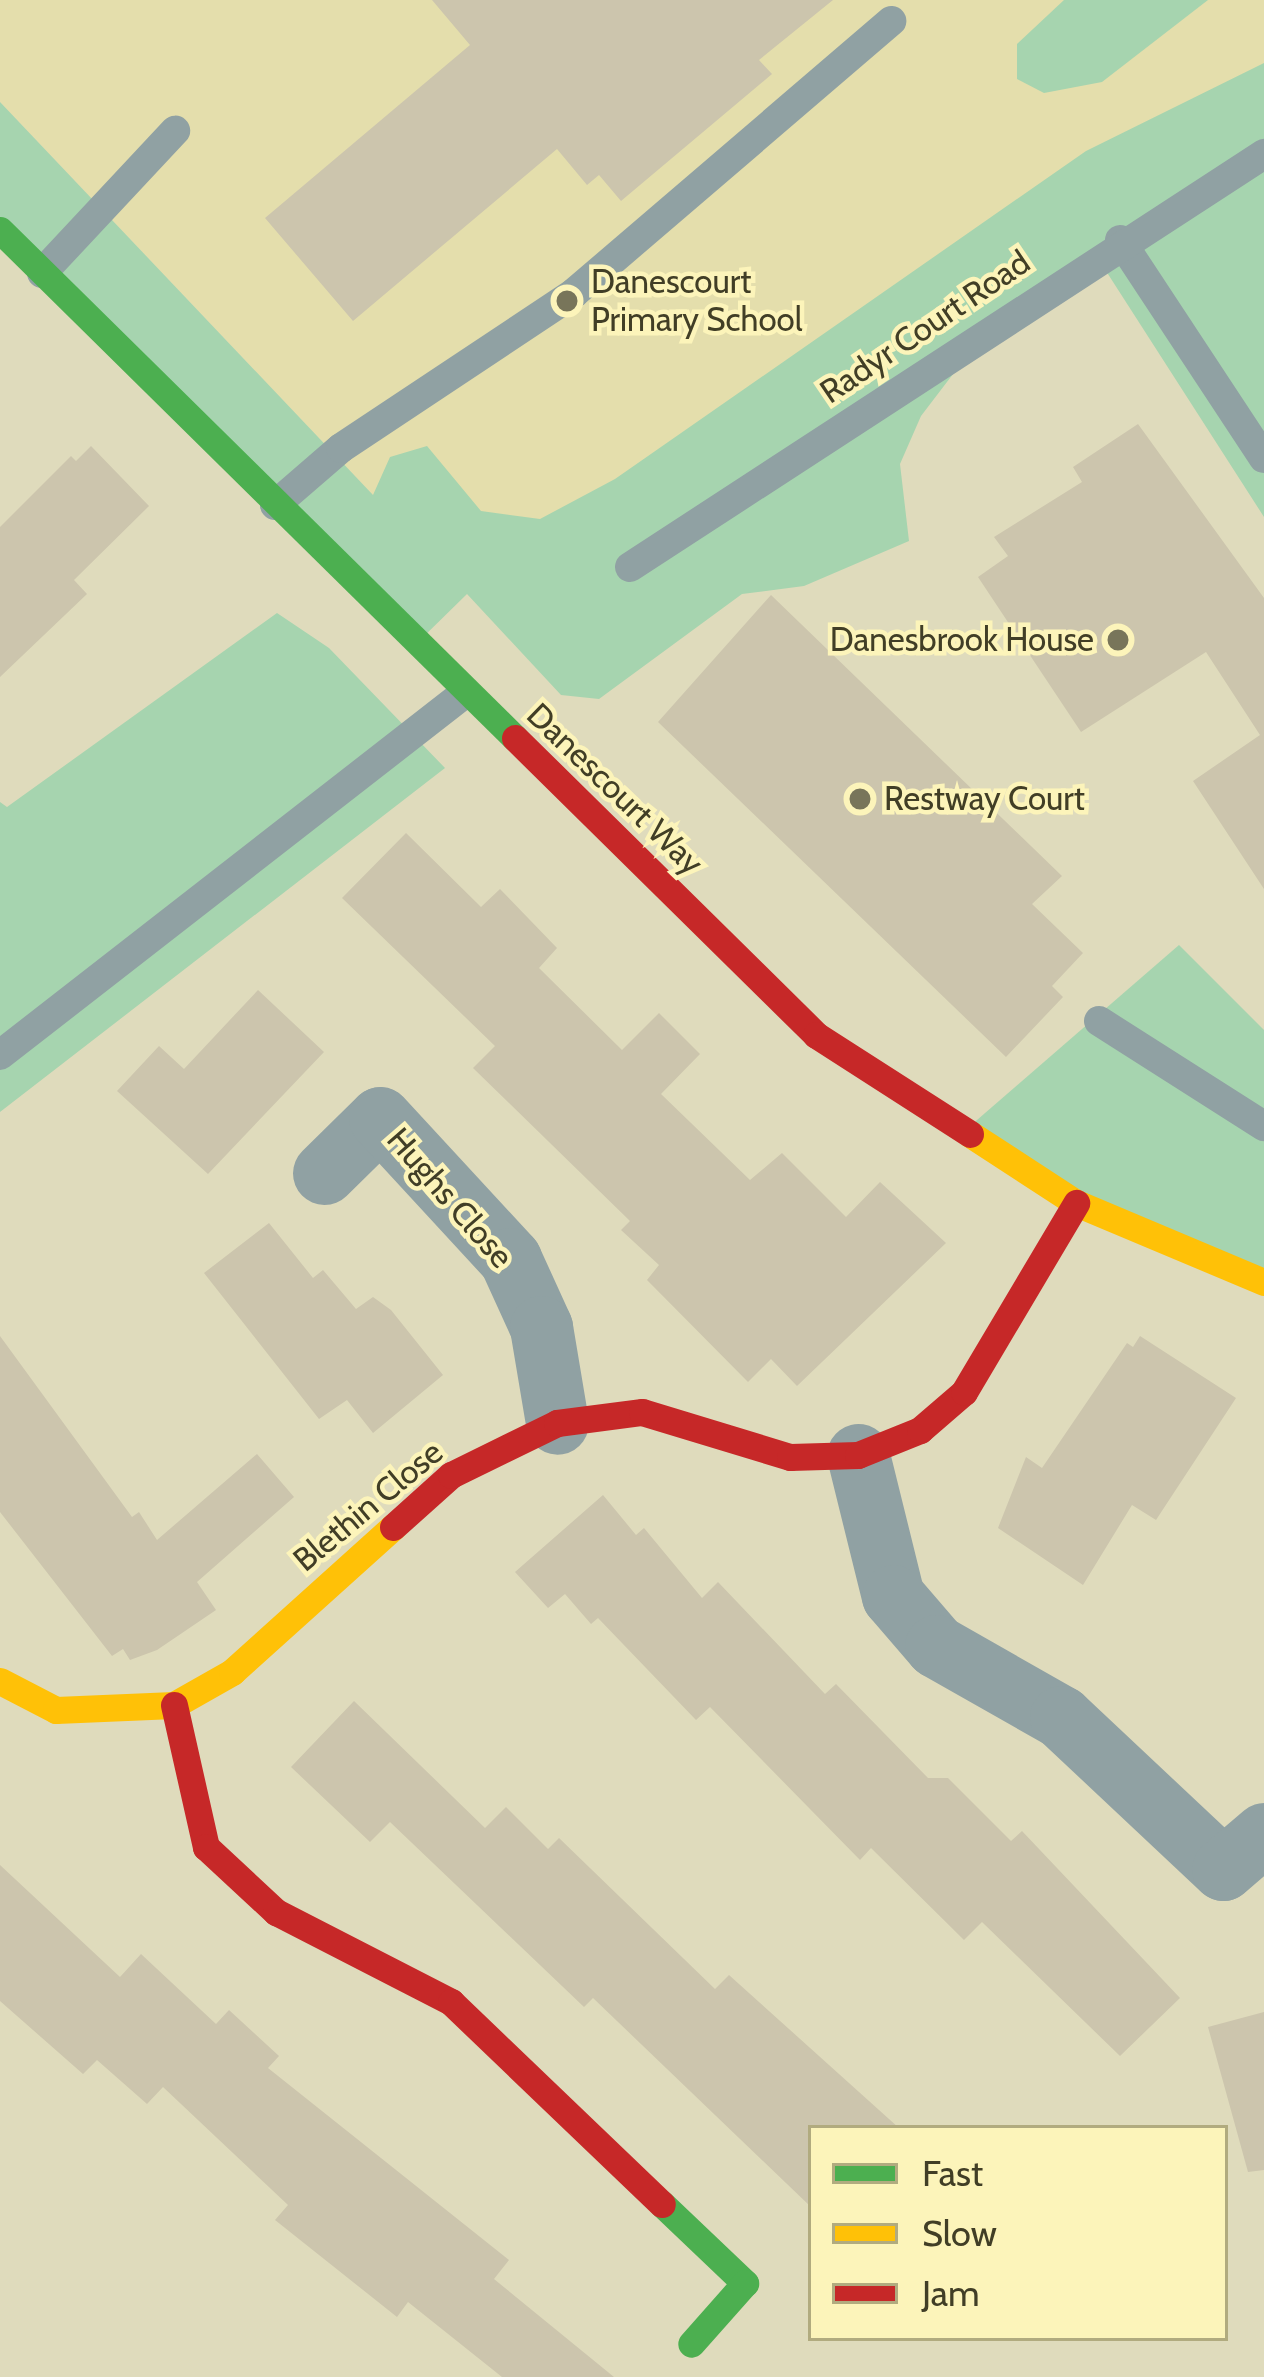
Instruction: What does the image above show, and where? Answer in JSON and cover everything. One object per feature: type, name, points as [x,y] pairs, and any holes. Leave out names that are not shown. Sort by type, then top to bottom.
[{"type":"street","name":"Danescourt Way","points":[[0,230],[817,1035],[1076,1203],[1264,1282]]},
{"type":"street","name":"Hughs Close","points":[[324,1173],[380,1118],[510,1259],[541,1327],[557,1423]]},
{"type":"street","name":"Blethin Close","points":[[0,1681],[56,1710],[174,1705],[232,1672],[451,1475],[557,1423],[642,1412],[790,1457],[857,1455],[920,1430],[964,1392],[1076,1203]]},
{"type":"street","points":[[857,1455],[892,1596],[936,1646],[1060,1717],[1223,1869],[1264,1834]]},
{"type":"street","points":[[174,1705],[206,1847],[276,1912],[451,2002],[745,2283],[691,2344]]},
{"type":"lane","points":[[275,505],[340,448],[574,292],[891,21]]},
{"type":"lane","points":[[42,273],[175,131]]},
{"type":"lane","name":"Radyr Court Road","points":[[630,567],[1120,240],[1264,154]]},
{"type":"lane","points":[[1120,240],[1264,458]]},
{"type":"lane","points":[[0,1054],[465,693]]},
{"type":"lane","points":[[1099,1022],[1264,1126]]},
{"type":"shaded area","name":"Danescourt Primary School","points":[[0,0],[1264,0],[1264,106],[466,593],[0,102]]},
{"type":"green space","points":[[1064,0],[1208,0],[1102,82],[1044,93],[1017,79],[1017,44]]},
{"type":"green space","points":[[1264,63],[1264,517],[1106,271],[963,361],[921,416],[900,464],[909,541],[804,586],[742,594],[599,699],[561,695],[467,594],[416,644],[0,230],[0,102],[373,495],[390,457],[427,446],[481,511],[540,519],[615,479],[1086,151]]},
{"type":"green space","points":[[277,613],[329,648],[445,768],[0,1112],[0,802],[7,807]]},
{"type":"green space","points":[[1179,945],[1264,1030],[1264,1282],[962,1133]]},
{"type":"building","points":[[432,0],[833,0],[759,60],[772,74],[621,201],[599,175],[587,185],[557,149],[353,321],[265,218],[470,45]]},
{"type":"building","name":"Danesbrook House","points":[[1138,424],[1264,598],[1264,889],[1193,781],[1260,735],[1206,652],[1081,732],[978,577],[1008,556],[994,537],[1082,482],[1073,467]]},
{"type":"building","points":[[91,446],[149,506],[74,580],[87,594],[0,677],[0,527],[71,456],[76,461]]},
{"type":"building","name":"Restway Court","points":[[771,595],[1062,876],[1032,904],[1083,953],[1052,986],[1063,997],[1006,1057],[658,722]]},
{"type":"building","points":[[406,833],[481,907],[500,889],[557,948],[539,968],[622,1050],[659,1013],[700,1054],[661,1094],[750,1180],[782,1153],[846,1217],[880,1182],[946,1243],[797,1386],[771,1359],[748,1382],[647,1280],[659,1265],[621,1230],[630,1221],[473,1068],[495,1046],[342,898]]},
{"type":"building","points":[[258,990],[324,1052],[208,1174],[117,1091],[159,1046],[184,1069]]},
{"type":"building","points":[[269,1223],[313,1278],[323,1270],[356,1309],[373,1297],[391,1310],[443,1375],[373,1433],[347,1400],[319,1419],[204,1273]]},
{"type":"building","points":[[0,1336],[132,1517],[139,1512],[157,1540],[257,1454],[294,1497],[197,1582],[216,1610],[157,1650],[130,1660],[123,1649],[112,1656],[0,1512]]},
{"type":"building","points":[[1140,1336],[1236,1398],[1156,1520],[1132,1505],[1083,1585],[998,1528],[1026,1457],[1042,1468],[1127,1343],[1133,1347]]},
{"type":"building","points":[[603,1495],[636,1535],[644,1528],[702,1598],[718,1582],[825,1694],[836,1684],[928,1778],[948,1778],[1011,1841],[1022,1831],[1180,1998],[1120,2056],[982,1922],[964,1940],[871,1848],[860,1860],[710,1707],[696,1720],[598,1618],[591,1624],[565,1594],[548,1608],[515,1572]]},
{"type":"building","points":[[354,1701],[485,1828],[506,1807],[548,1849],[559,1838],[715,1989],[729,1975],[896,2125],[808,2125],[808,2204],[593,1998],[584,2007],[390,1822],[370,1842],[291,1767]]},
{"type":"building","points":[[0,1865],[120,1977],[141,1954],[216,2024],[229,2010],[279,2056],[268,2068],[509,2260],[494,2279],[614,2377],[502,2377],[408,2302],[397,2317],[275,2220],[288,2205],[163,2087],[147,2104],[97,2060],[83,2074],[0,2001]]},
{"type":"building","points":[[1264,2012],[1264,2170],[1248,2172],[1208,2027]]},
{"type":"traffic: fast","points":[[0,230],[515,738]]},
{"type":"traffic: fast","points":[[662,2204],[745,2283],[691,2344]]},
{"type":"traffic: slow","points":[[970,1134],[1076,1203],[1264,1282]]},
{"type":"traffic: slow","points":[[0,1681],[56,1710],[174,1705],[232,1672],[393,1527]]},
{"type":"traffic: jam","points":[[515,738],[816,1035],[970,1134]]},
{"type":"traffic: jam","points":[[393,1527],[451,1475],[557,1423],[642,1412],[790,1457],[858,1455],[920,1430],[964,1392],[1076,1203]]},
{"type":"traffic: jam","points":[[174,1705],[206,1847],[276,1912],[451,2002],[662,2204]]},
{"type":"place","name":"Danescourt Primary School","points":[[567,301]]},
{"type":"place","name":"Danesbrook House","points":[[1118,640]]},
{"type":"place","name":"Restway Court","points":[[860,799]]}]
